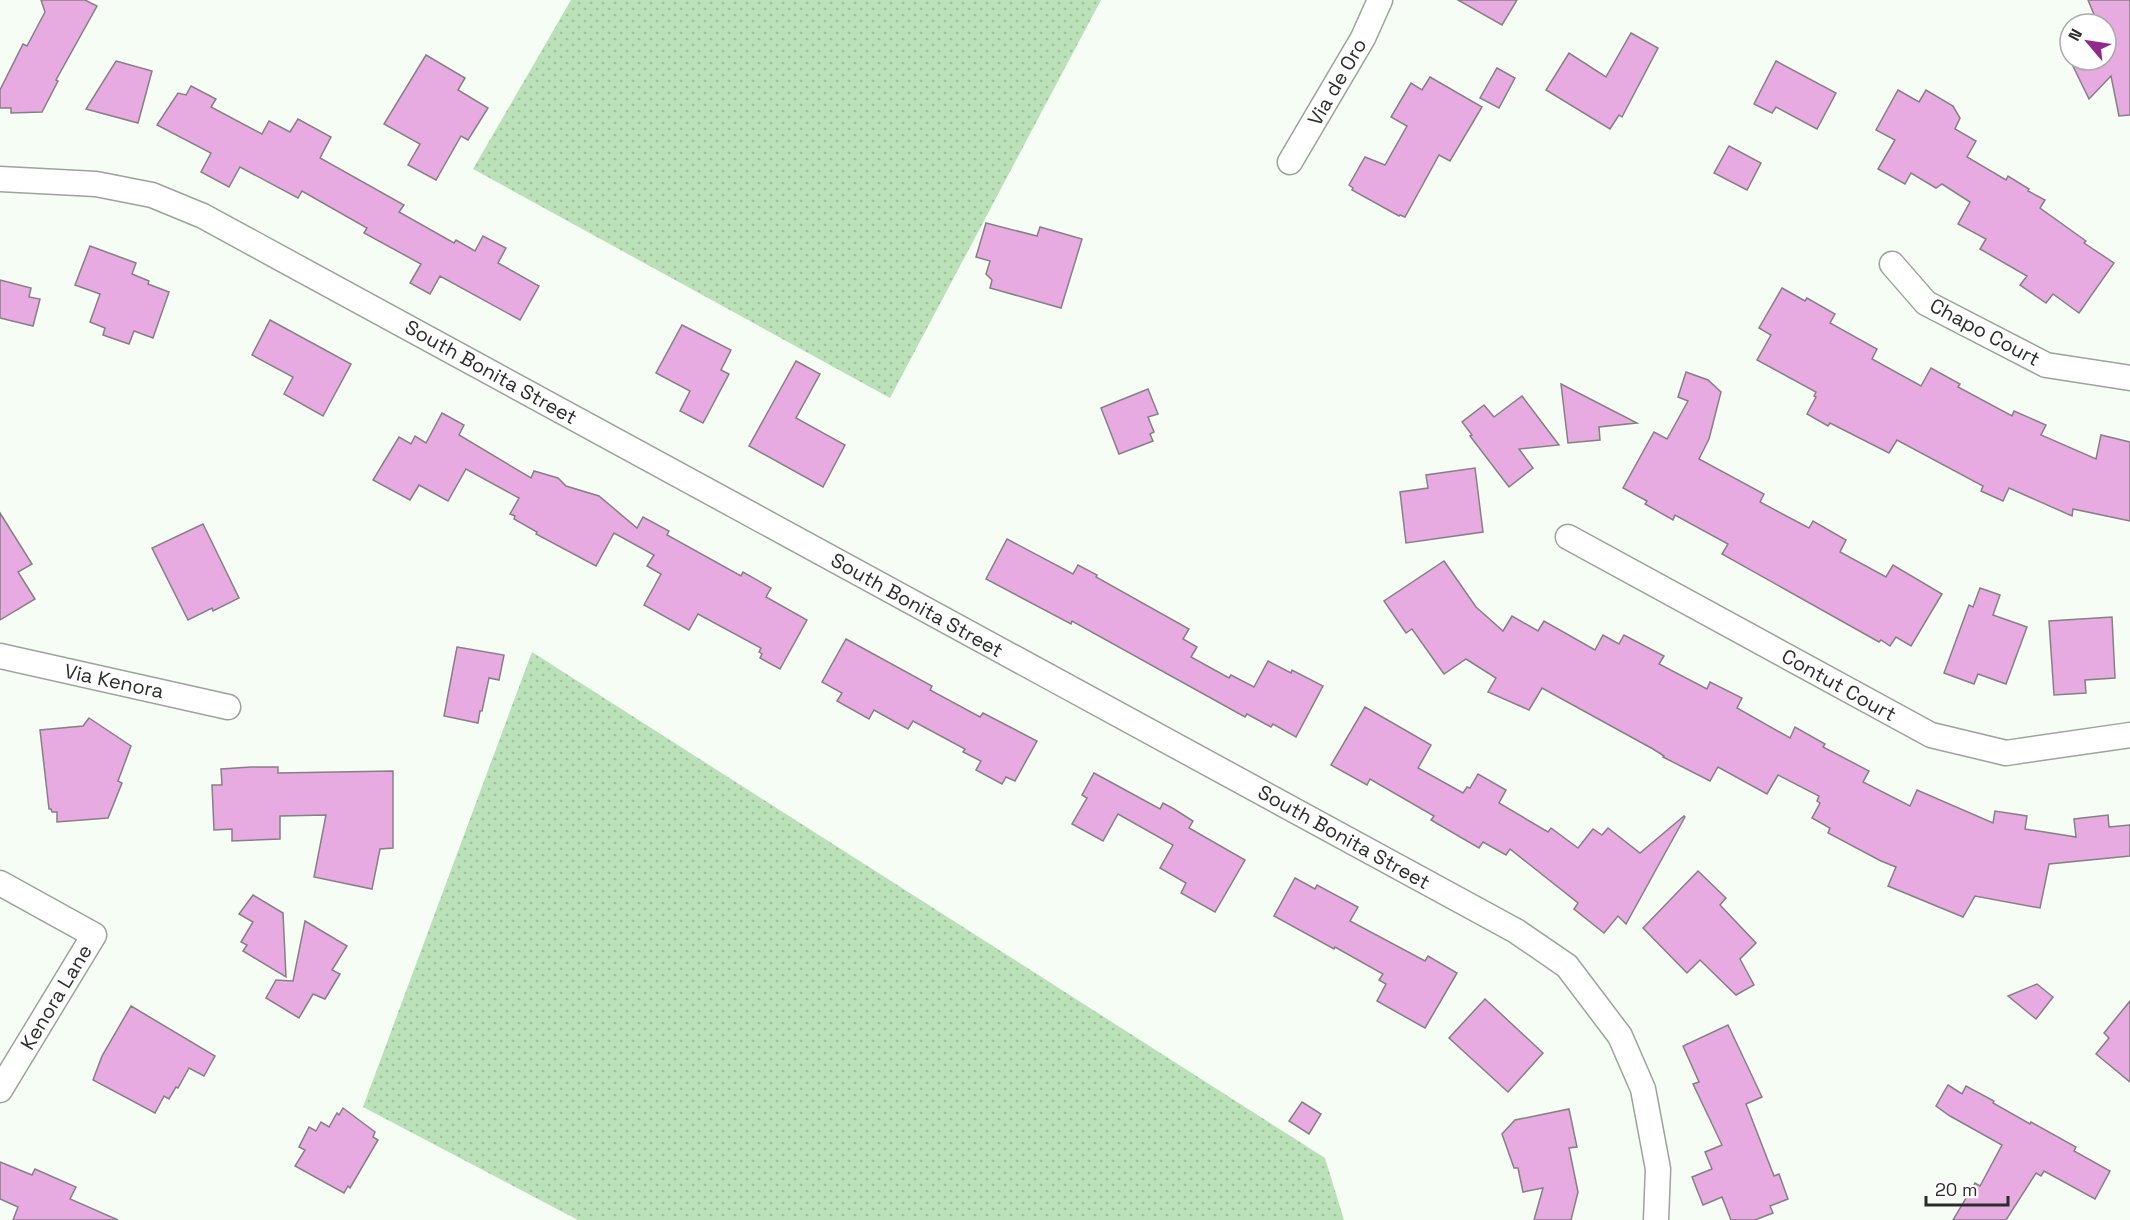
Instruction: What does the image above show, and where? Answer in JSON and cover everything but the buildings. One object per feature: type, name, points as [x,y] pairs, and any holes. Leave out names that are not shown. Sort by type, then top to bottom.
[{"type":"street","name":"Via de Oro","points":[[1290,162],[1363,38],[1380,0]]},
{"type":"street","name":"South Bonita Street","points":[[0,179],[96,184],[152,195],[203,216],[1516,931],[1567,966],[1620,1036],[1643,1089],[1658,1169],[1656,1220]]},
{"type":"street","name":"Chapo Court","points":[[1892,264],[1926,303],[2046,365],[2130,378]]},
{"type":"street","name":"Contut Court","points":[[1568,537],[1931,735],[2006,753],[2130,735]]},
{"type":"street","name":"Via Kenora","points":[[0,656],[228,707]]},
{"type":"street","name":"Kenora Lane","points":[[0,883],[94,935],[0,1090]]},
{"type":"green space","points":[[571,0],[1101,0],[890,398],[473,169]]},
{"type":"green space","points":[[532,652],[1325,1158],[1344,1220],[578,1220],[363,1107]]}]
